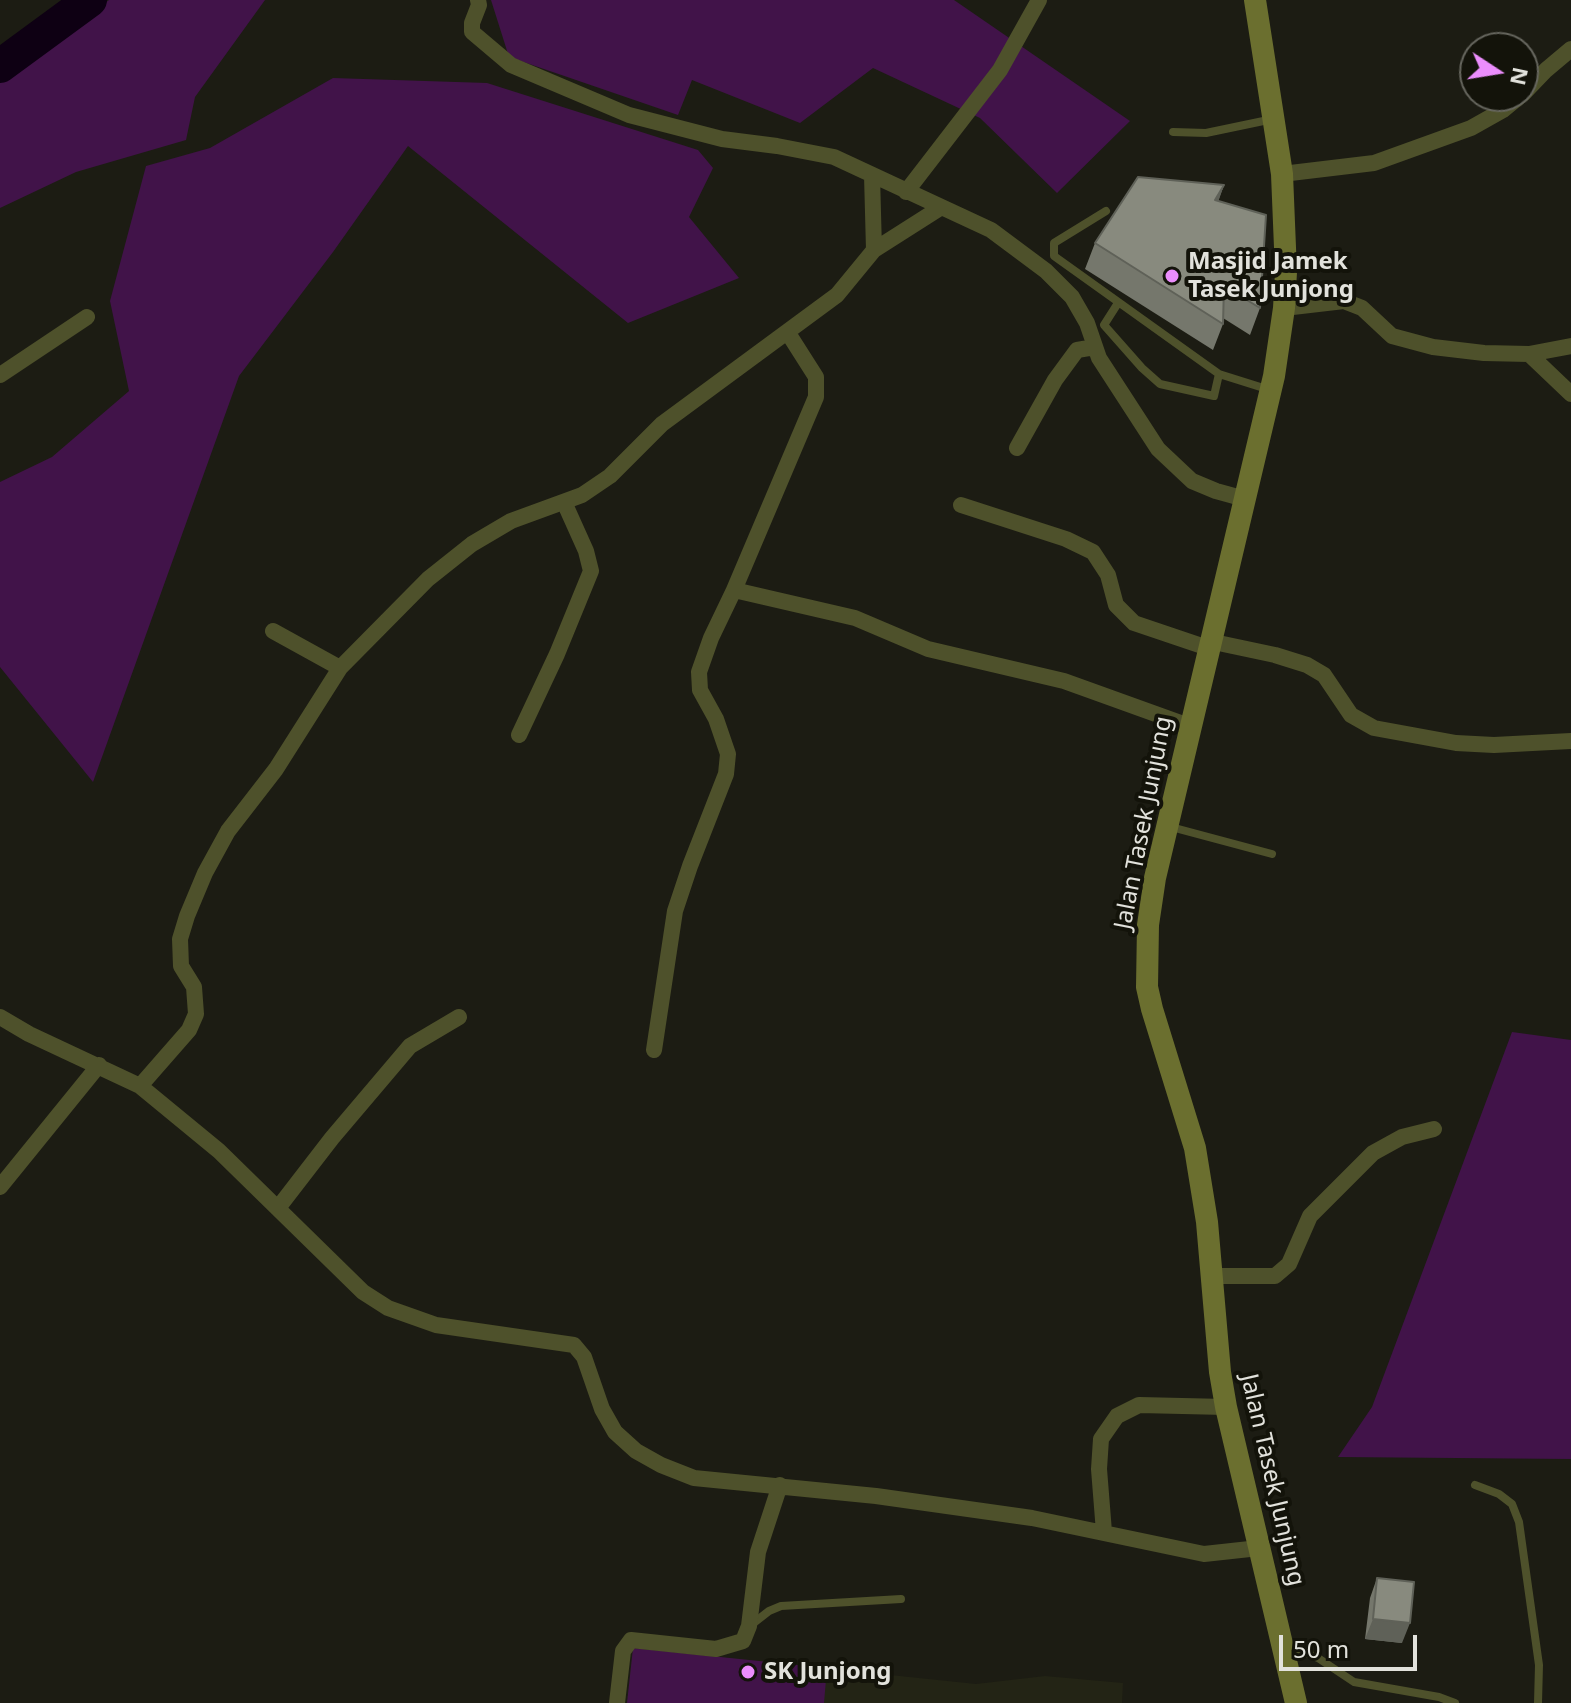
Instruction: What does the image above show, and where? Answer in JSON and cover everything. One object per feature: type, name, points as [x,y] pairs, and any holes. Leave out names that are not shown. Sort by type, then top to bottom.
[{"type":"main road","name":"Jalan Tasek Junjung","points":[[1255,0],[1282,174],[1286,272],[1284,308],[1270,390],[1166,825],[1148,925],[1147,987],[1195,1148],[1207,1222],[1226,1407],[1296,1701]]},
{"type":"street","points":[[478,0],[472,32],[511,65],[629,115],[722,139],[834,157],[991,230],[1046,271],[1072,297],[1087,323],[1099,358],[1158,449],[1192,481],[1245,499]]},
{"type":"street","points":[[906,192],[1000,70],[1039,0]]},
{"type":"street","points":[[1539,77],[1571,49]]},
{"type":"street","points":[[1282,174],[1374,163],[1471,128],[1499,112]]},
{"type":"street","points":[[872,175],[874,250]]},
{"type":"street","points":[[140,1086],[189,1030],[196,1014],[194,987],[181,966],[180,939],[205,873],[228,831],[276,769],[340,668],[428,579],[472,544],[511,521],[582,495],[610,476],[662,424],[837,295],[874,250],[940,208]]},
{"type":"street","points":[[1284,308],[1344,301],[1362,308],[1392,336],[1433,347],[1529,354],[1571,346]]},
{"type":"street","points":[[0,375],[87,317]]},
{"type":"street","points":[[654,1050],[675,911],[726,774],[728,754],[725,739],[700,690],[699,672],[816,397],[816,377],[788,333]]},
{"type":"street","points":[[1017,448],[1055,380],[1077,350],[1095,347]]},
{"type":"street","points":[[1529,354],[1571,394]]},
{"type":"street","points":[[519,735],[591,571],[586,551],[564,502]]},
{"type":"street","points":[[961,505],[1066,539],[1093,552],[1108,575],[1116,605],[1134,623],[1208,645],[1307,665],[1324,675],[1351,715],[1374,728],[1456,743],[1494,745],[1571,741]]},
{"type":"street","points":[[734,590],[855,618],[928,649],[1064,681],[1189,726]]},
{"type":"street","points":[[273,631],[340,668]]},
{"type":"street","points":[[0,1017],[29,1034],[140,1086],[175,1118],[219,1151],[363,1292],[388,1308],[436,1325],[574,1345],[584,1357],[602,1409],[615,1432],[636,1451],[661,1465],[694,1478],[780,1485],[1032,1518],[1204,1554],[1259,1548]]},
{"type":"street","points":[[278,1208],[410,1046],[459,1017]]},
{"type":"street","points":[[0,1187],[99,1065]]},
{"type":"street","points":[[1212,1276],[1275,1276],[1289,1264],[1310,1216],[1373,1153],[1402,1137],[1434,1129]]},
{"type":"street","points":[[1104,1532],[1099,1469],[1101,1439],[1117,1416],[1139,1405],[1226,1407]]},
{"type":"street","points":[[617,1703],[623,1651],[631,1640],[716,1649],[743,1641],[749,1626],[758,1552],[780,1485]]},
{"type":"lane","points":[[1173,132],[1206,133],[1274,119]]},
{"type":"lane","points":[[1106,211],[1054,243],[1054,256],[1219,374],[1270,390]]},
{"type":"lane","points":[[1118,303],[1104,325],[1160,384],[1214,396],[1219,374]]},
{"type":"lane","points":[[1166,825],[1272,854]]},
{"type":"lane","points":[[1475,1485],[1499,1494],[1512,1504],[1519,1522],[1539,1665],[1538,1703]]},
{"type":"lane","points":[[749,1626],[781,1606],[901,1599]]},
{"type":"lane","points":[[1283,1644],[1318,1658],[1354,1682],[1439,1697],[1455,1703]]},
{"type":"shaded area","points":[[109,0],[265,0],[195,97],[186,140],[76,172],[0,208],[0,83]]},
{"type":"shaded area","points":[[491,0],[954,0],[1130,121],[1057,193],[980,118],[873,68],[800,123],[692,80],[678,115],[509,57]]},
{"type":"shaded area","points":[[333,78],[487,83],[698,150],[713,168],[689,217],[739,278],[628,323],[408,146],[239,376],[93,782],[0,667],[0,482],[52,457],[129,391],[110,301],[146,166],[210,148]]},
{"type":"shaded area","points":[[1512,1032],[1571,1040],[1571,1459],[1338,1457],[1372,1407]]},
{"type":"shaded area","name":"SK Junjong","points":[[633,1648],[976,1684],[1045,1676],[1123,1683],[1122,1703],[627,1703]]},
{"type":"shaded area","points":[[633,1648],[827,1668],[824,1703],[627,1703]]},
{"type":"building","name":"Masjid Jamek Tasek Junjong","points":[[1138,177],[1224,185],[1215,200],[1266,215],[1260,308],[1224,286],[1223,324],[1095,243]]},
{"type":"building","points":[[1377,1578],[1414,1582],[1410,1623],[1373,1619]]},
{"type":"waterway","points":[[0,66],[90,0]]},
{"type":"place","name":"Masjid Jamek Tasek Junjong","points":[[1172,276]]},
{"type":"place","name":"SK Junjong","points":[[748,1672]]}]
